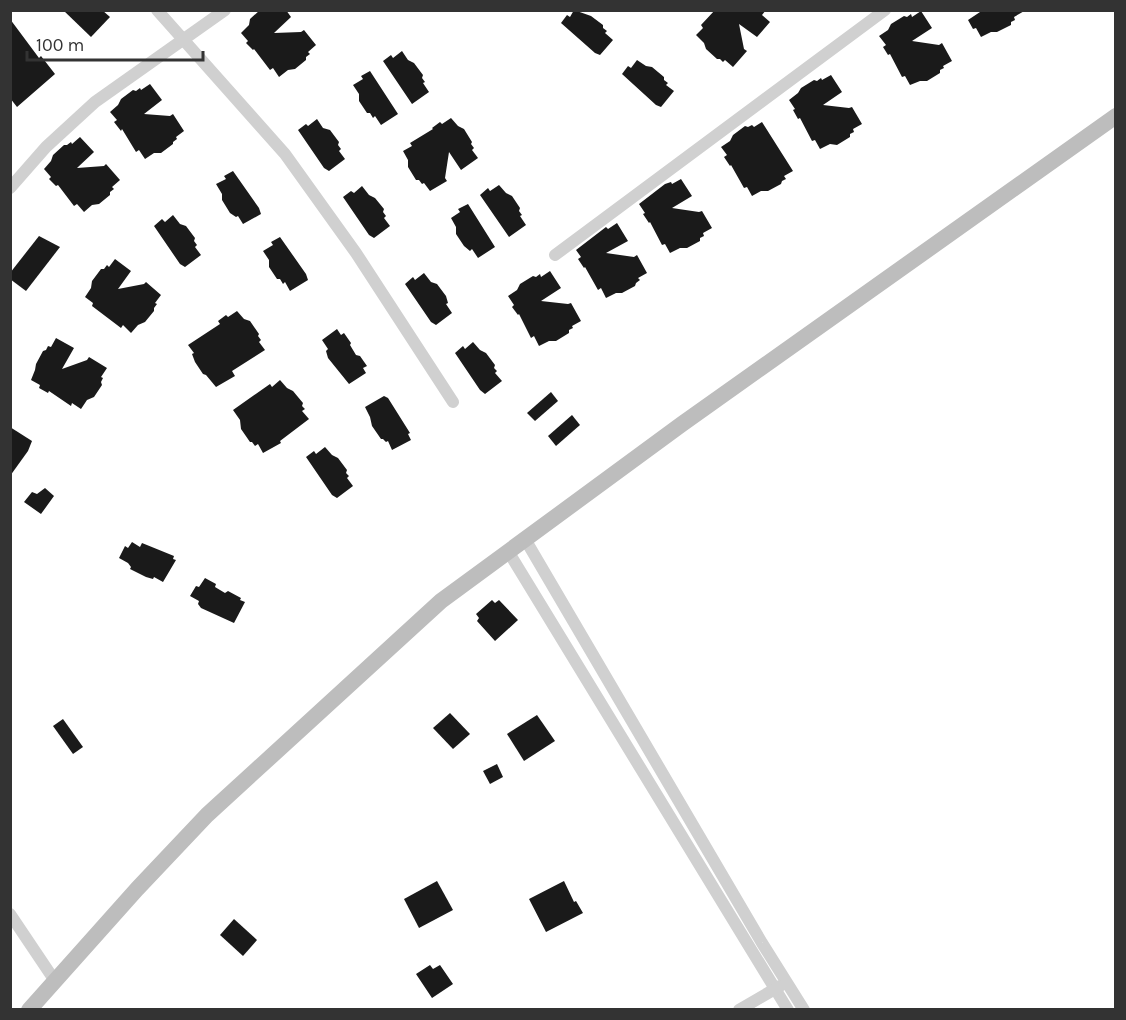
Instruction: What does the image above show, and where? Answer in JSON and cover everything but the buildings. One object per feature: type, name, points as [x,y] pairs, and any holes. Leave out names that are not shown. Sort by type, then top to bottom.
[{"type":"street","points":[[156,10],[285,154],[356,253],[453,402]]},
{"type":"street","points":[[10,188],[46,147],[95,102],[225,10]]},
{"type":"street","points":[[555,255],[885,10]]},
{"type":"street","points":[[29,1010],[137,889],[207,815],[441,601],[682,424],[1116,116]]},
{"type":"street","points":[[508,551],[785,1008],[801,1004],[762,943],[525,539]]},
{"type":"street","points":[[10,914],[55,981]]},
{"type":"street","points":[[739,1010],[786,982]]}]
